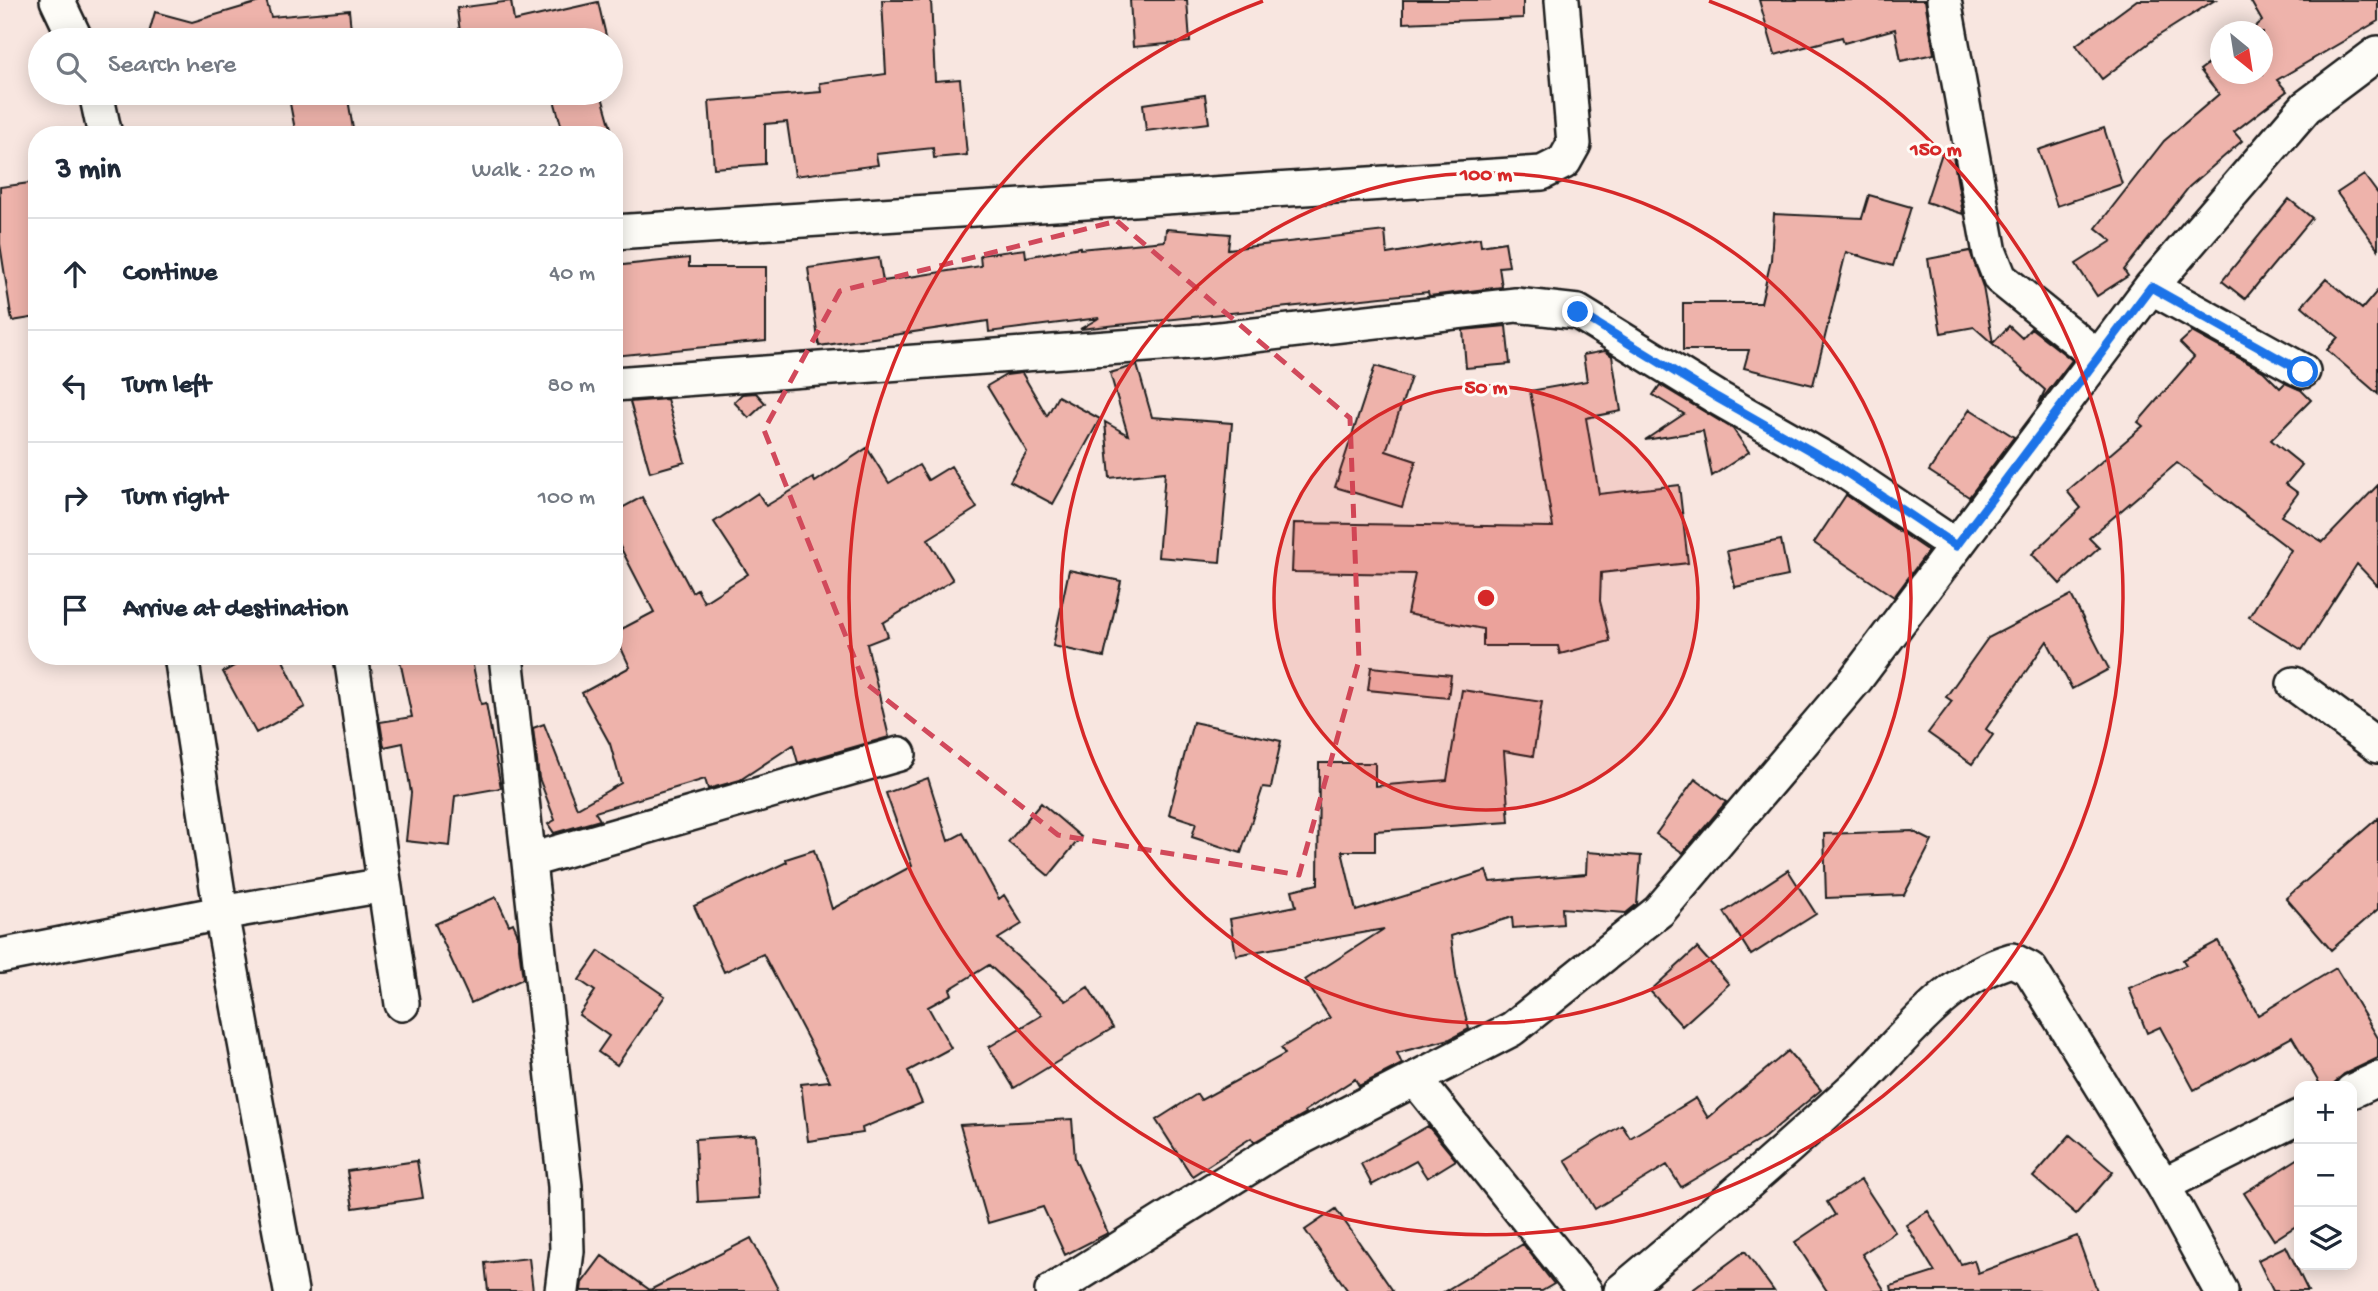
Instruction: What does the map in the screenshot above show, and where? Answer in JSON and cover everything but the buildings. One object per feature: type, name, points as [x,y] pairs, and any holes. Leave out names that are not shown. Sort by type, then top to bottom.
[{"type":"street","points":[[57,0],[70,28]]},
{"type":"street","points":[[623,231],[1542,173],[1564,162],[1574,144],[1562,0]]},
{"type":"street","points":[[1944,0],[1990,253],[2000,278],[2098,357]]},
{"type":"street","points":[[1052,1291],[1275,1152],[1512,1029],[1625,942],[1659,911],[1856,679],[2151,287],[2306,107],[2378,53]]},
{"type":"street","points":[[99,105],[103,126]]},
{"type":"street","points":[[2151,287],[2303,372]]},
{"type":"street","points":[[623,382],[1202,341],[1516,305],[1578,312],[1716,397],[1834,464],[1956,546]]},
{"type":"street","points":[[182,665],[221,913],[291,1291]]},
{"type":"street","points":[[352,665],[402,1004]]},
{"type":"street","points":[[507,665],[531,860],[565,1186],[567,1251],[562,1291]]},
{"type":"street","points":[[2294,684],[2378,746]]},
{"type":"street","points":[[531,860],[899,754]]},
{"type":"street","points":[[0,956],[221,913],[384,885]]},
{"type":"street","points":[[1621,1291],[1723,1205],[1858,1083],[1948,992],[1990,967],[2012,960],[2030,969],[2163,1185],[2221,1291]]},
{"type":"street","points":[[2357,1089],[2378,1079]]},
{"type":"street","points":[[1416,1080],[1585,1291]]},
{"type":"street","points":[[2163,1185],[2294,1120]]},
{"type":"highlighted area","points":[[1117,221],[1350,418],[1359,660],[1299,875],[1058,835],[864,682],[764,430],[840,291]]},
{"type":"route","points":[[1578,312],[1716,397],[1834,464],[1956,546],[2151,287],[2303,372]]}]
